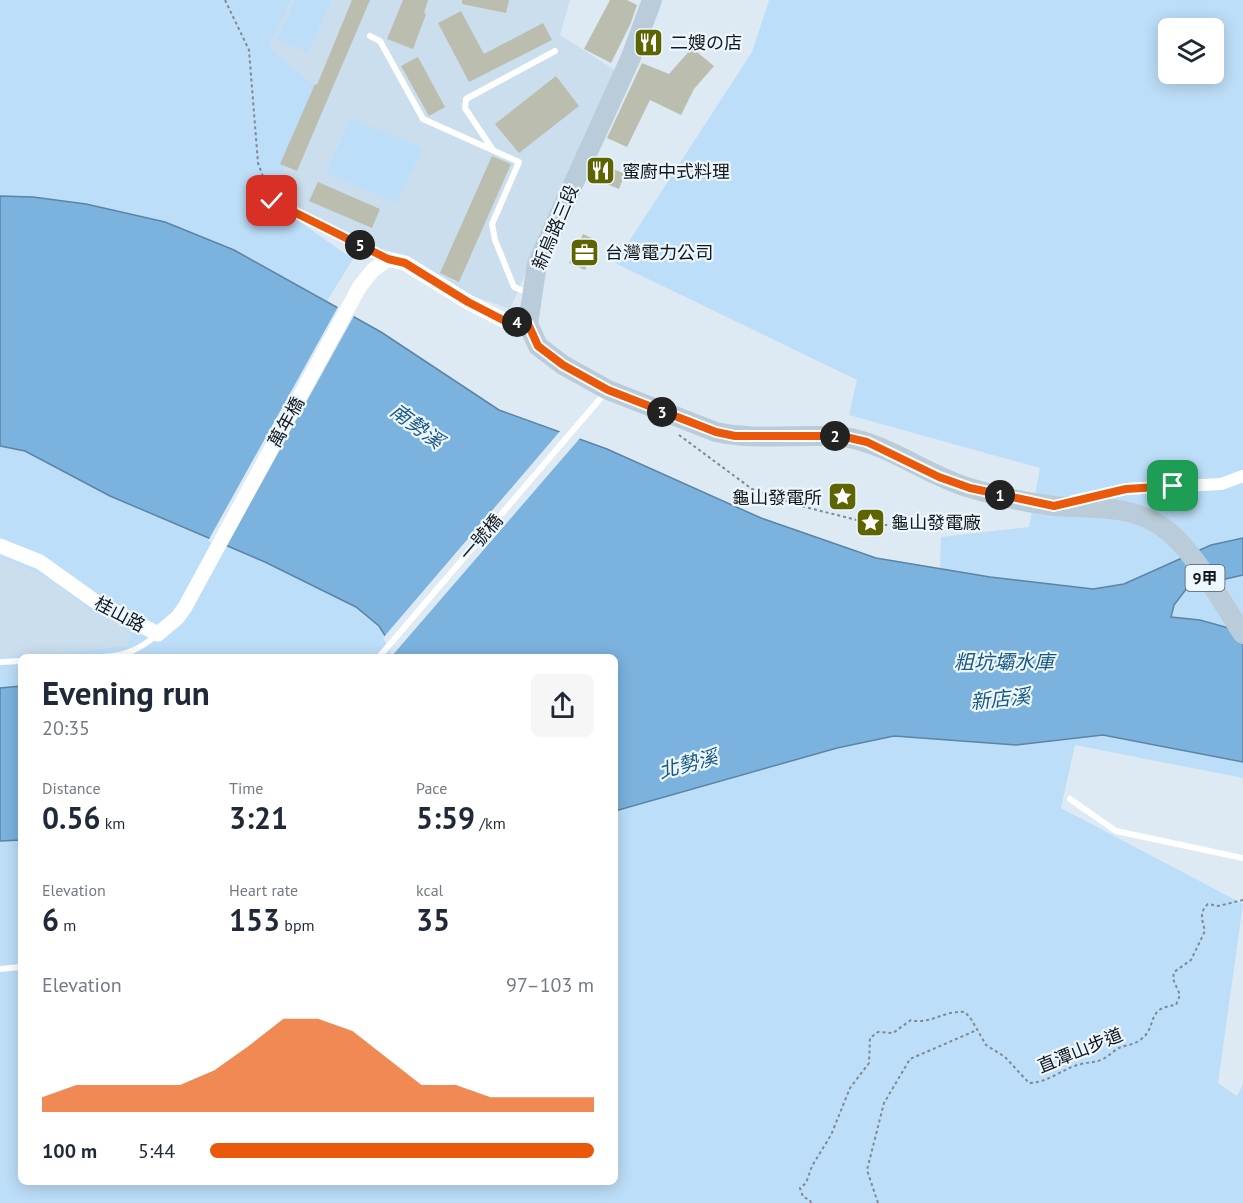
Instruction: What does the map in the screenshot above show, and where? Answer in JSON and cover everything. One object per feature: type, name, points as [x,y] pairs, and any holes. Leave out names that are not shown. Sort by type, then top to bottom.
[{"type":"main road","name":"新烏路三段","points":[[528,324],[537,264],[631,57],[652,0]]},
{"type":"main road","name":"9甲","points":[[528,324],[538,346],[563,365],[608,390],[716,432],[735,436],[841,436],[867,442],[939,477],[970,488],[1054,506],[1119,509],[1143,516],[1162,526],[1178,540],[1243,634]]},
{"type":"street","name":"萬年橋","points":[[212,558],[360,286],[373,270],[388,259]]},
{"type":"street","points":[[388,259],[405,263],[468,302],[503,320],[528,324]]},
{"type":"street","points":[[1054,506],[1126,489],[1221,484],[1243,476]]},
{"type":"street","name":"桂山路","points":[[0,546],[40,562],[96,602],[158,634],[185,607],[212,558]]},
{"type":"lane","points":[[370,36],[381,41],[423,119],[519,162],[492,224],[495,240],[514,287],[531,294]]},
{"type":"lane","points":[[494,150],[465,108],[466,99],[555,51]]},
{"type":"lane","name":"一號橋","points":[[382,654],[608,390]]},
{"type":"lane","points":[[126,654],[158,634]]},
{"type":"lane","points":[[0,662],[18,661]]},
{"type":"lane","points":[[1070,799],[1116,831],[1243,858]]},
{"type":"lane","points":[[0,969],[18,967]]},
{"type":"path","points":[[225,0],[249,50],[258,163],[272,201],[388,259]]},
{"type":"path","points":[[679,435],[752,489],[801,506],[857,520],[897,526]]},
{"type":"path","name":"直潭山步道","points":[[811,1203],[803,1197],[800,1188],[806,1183],[812,1166],[831,1135],[850,1088],[869,1063],[870,1038],[878,1032],[893,1033],[911,1020],[921,1023],[954,1011],[965,1012],[986,1045],[1005,1057],[1029,1083],[1038,1083],[1082,1064],[1091,1064],[1118,1049],[1139,1041],[1149,1032],[1152,1019],[1164,1006],[1176,1005],[1180,995],[1173,979],[1174,972],[1191,960],[1205,931],[1201,916],[1204,908],[1208,904],[1218,906],[1243,900]]},
{"type":"path","points":[[878,1203],[867,1170],[884,1103],[910,1059],[977,1030]]},
{"type":"shaded area","points":[[0,0],[291,0],[268,48],[314,85],[273,197],[307,227],[353,259],[327,301],[381,332],[499,410],[607,449],[761,518],[876,558],[940,568],[941,537],[1029,527],[1040,468],[849,415],[857,380],[615,263],[752,52],[769,0],[1243,0],[1243,651],[998,648],[33,197],[0,196]]},
{"type":"shaded area","points":[[280,0],[570,0],[560,35],[615,70],[510,309],[462,292],[280,198],[266,143],[257,41]]},
{"type":"shaded area","points":[[294,0],[331,0],[308,53],[277,40]]},
{"type":"shaded area","points":[[351,118],[423,148],[396,203],[326,173]]},
{"type":"shaded area","points":[[0,270],[515,654],[35,654],[127,646],[133,628],[93,613],[52,580],[0,557]]},
{"type":"shaded area","points":[[0,557],[52,580],[93,613],[133,628],[128,646],[0,657]]},
{"type":"shaded area","points":[[18,655],[18,686],[0,688],[0,657]]},
{"type":"shaded area","points":[[1103,735],[1243,762],[1243,778],[1075,745],[1061,808],[1243,904],[1218,1083],[1237,1096],[1243,1084],[1243,1203],[0,1203],[0,841],[18,840],[18,1185],[618,1185],[618,810],[837,748],[894,736],[1016,745]]},
{"type":"water","points":[[0,196],[33,197],[86,204],[165,222],[234,250],[381,332],[499,410],[607,449],[761,518],[876,558],[990,577],[1093,589],[1124,584],[1211,545],[1243,538],[1243,575],[1187,588],[1174,605],[1171,617],[1200,620],[1243,632],[1243,762],[1103,735],[1016,745],[894,736],[837,748],[618,810],[618,654],[394,654],[393,648],[379,626],[356,607],[265,562],[110,496],[25,451],[0,446]]},
{"type":"water","points":[[18,686],[18,840],[0,841],[0,688]]},
{"type":"pier","points":[[339,305],[355,314],[225,549],[208,541]]},
{"type":"pier","points":[[561,430],[581,437],[394,654],[391,654],[383,638]]},
{"type":"building","points":[[352,0],[370,0],[297,171],[280,164],[315,84],[317,85]]},
{"type":"building","points":[[403,0],[428,0],[424,13],[426,14],[413,49],[387,39]]},
{"type":"building","points":[[462,0],[509,0],[506,13],[462,4]]},
{"type":"building","points":[[610,0],[627,0],[637,5],[611,63],[584,49]]},
{"type":"building","points":[[461,11],[484,54],[543,23],[552,40],[469,82],[438,23]]},
{"type":"building","points":[[692,48],[714,66],[694,89],[681,115],[650,100],[627,147],[607,138],[642,63],[669,74]]},
{"type":"building","points":[[418,57],[445,107],[429,116],[401,66]]},
{"type":"building","points":[[556,76],[579,106],[519,153],[495,124]]},
{"type":"building","points":[[492,156],[511,164],[459,282],[440,273]]},
{"type":"building","points":[[601,164],[625,174],[619,189],[595,179]]},
{"type":"building","points":[[318,182],[380,209],[372,228],[309,201]]},
{"type":"building","name":"台灣電力公司","points":[[583,234],[598,241],[585,270],[569,263]]},
{"type":"place","name":"二嫂の店","points":[[649,42]]},
{"type":"place","name":"蜜廚中式料理","points":[[601,171]]},
{"type":"place","name":"台灣電力公司","points":[[584,252]]},
{"type":"place","name":"龜山發電所","points":[[843,497]]},
{"type":"place","name":"龜山發電廠","points":[[870,522]]},
{"type":"route","points":[[272,201],[388,259],[405,263],[468,302],[503,320],[528,324],[538,346],[563,365],[608,390],[716,432],[735,436],[841,436],[867,442],[939,477],[970,488],[1054,506],[1126,489],[1173,486]]},
{"type":"water label","name":"南勢溪","points":[[417,426]]},
{"type":"water label","name":"粗坑壩水庫","points":[[1004,662]]},
{"type":"water label","name":"新店溪","points":[[1000,699]]},
{"type":"water label","name":"北勢溪","points":[[688,764]]}]
